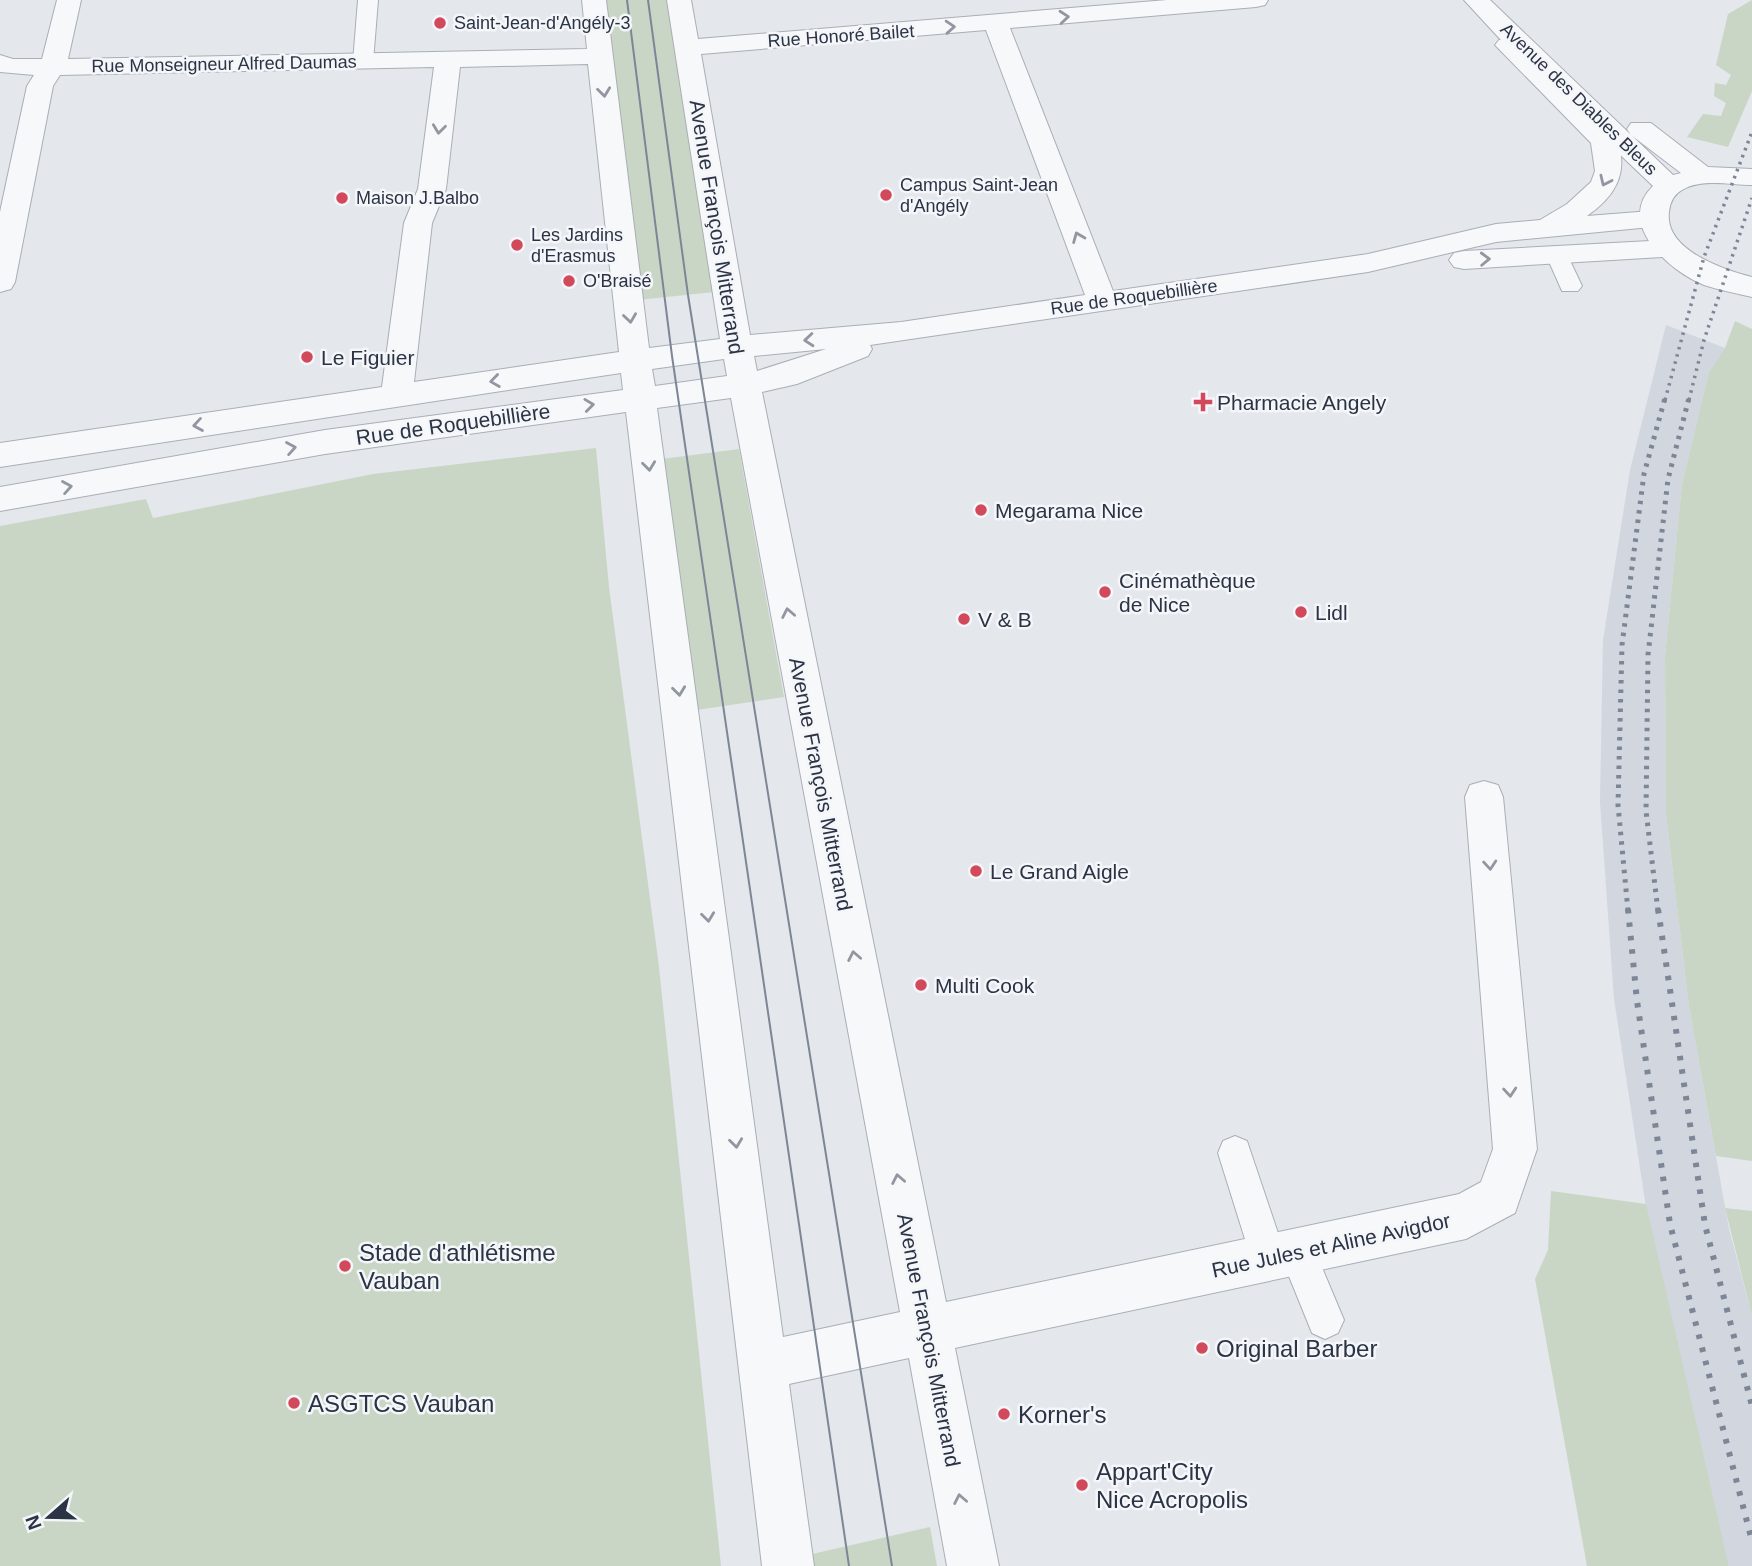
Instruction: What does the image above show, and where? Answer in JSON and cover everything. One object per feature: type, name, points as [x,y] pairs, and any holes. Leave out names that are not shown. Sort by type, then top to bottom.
[{"type":"street","points":[[0,282],[40,86],[59,55],[69,0]]},
{"type":"street","points":[[594,0],[638,379],[788,1566]]},
{"type":"street","name":"Avenue François Mitterrand","points":[[679,0],[740,366],[973,1566]]},
{"type":"street","name":"Rue Honoré Bailet","points":[[687,48],[1256,0]]},
{"type":"street","name":"Avenue des Diables Bleus","points":[[1483,6],[1539,42],[1700,174]]},
{"type":"street","name":"Avenue des Diables Bleus","points":[[1483,6],[1521,47],[1668,185]]},
{"type":"street","name":"Avenue des Diables Bleus","points":[[1483,6],[1511,50],[1604,141],[1611,159],[1611,174],[1603,189],[1553,241]]},
{"type":"street","points":[[996,24],[1102,301]]},
{"type":"street","name":"Rue Monseigneur Alfred Daumas","points":[[0,63],[10,67],[59,55],[363,62],[600,56]]},
{"type":"street","points":[[397,395],[418,223],[432,189],[448,61]]},
{"type":"street","points":[[1752,177],[1700,174],[1668,185],[1651,206],[1651,220],[1669,248],[1690,264],[1715,277],[1752,287]]},
{"type":"street","name":"Rue de Roquebillière","points":[[0,455],[397,395],[638,379],[740,366],[786,376],[901,332],[1368,263],[1553,241],[1651,220]]},
{"type":"street","name":"Rue de Roquebillière","points":[[1553,241],[1669,248]]},
{"type":"street","name":"Rue de Roquebillière","points":[[0,499],[324,442],[638,379]]},
{"type":"street","name":"Rue Jules et Aline Avigdor","points":[[764,1365],[1466,1216],[1499,1197],[1515,1149],[1484,797]]},
{"type":"lane","points":[[363,62],[368,0]]},
{"type":"lane","points":[[1553,241],[1570,286]]},
{"type":"lane","points":[[1235,1153],[1283,1255],[1325,1320]]},
{"type":"shaded area","points":[[1666,325],[1725,348],[1709,372],[1682,484],[1665,656],[1666,815],[1689,1006],[1729,1229],[1752,1316],[1752,1566],[1729,1566],[1648,1220],[1614,999],[1600,802],[1603,640],[1630,470]]},
{"type":"green space","points":[[604,0],[667,0],[714,292],[638,300]]},
{"type":"green space","points":[[1752,0],[1752,91],[1728,147],[1687,137],[1703,114],[1721,116],[1726,103],[1714,96],[1715,83],[1726,85],[1731,75],[1716,65],[1728,14]]},
{"type":"green space","points":[[1735,321],[1752,329],[1752,1161],[1716,1156],[1689,1006],[1666,815],[1665,656],[1682,484],[1709,372],[1725,348]]},
{"type":"green space","name":"Stade d'athlétisme Vauban","points":[[596,448],[609,587],[659,967],[721,1566],[0,1566],[0,526],[146,499],[153,518],[373,474]]},
{"type":"green space","points":[[739,449],[784,697],[697,710],[662,459]]},
{"type":"green space","points":[[1551,1191],[1646,1204],[1729,1566],[1587,1566],[1535,1279],[1548,1250]]},
{"type":"green space","points":[[1725,1208],[1752,1211],[1752,1316]]},
{"type":"green space","points":[[930,1527],[937,1566],[809,1566],[808,1555]]},
{"type":"tram line","points":[[627,0],[672,356],[849,1566]]},
{"type":"tram line","points":[[648,0],[688,295],[892,1566]]},
{"type":"railway","points":[[1665,400],[1704,257],[1752,132]]},
{"type":"railway","points":[[1689,400],[1704,340],[1752,198]]},
{"type":"railway","points":[[1628,911],[1618,805],[1622,645],[1644,474],[1665,398]]},
{"type":"railway","points":[[1658,911],[1646,811],[1648,655],[1668,479],[1689,398]]},
{"type":"railway","points":[[1628,909],[1637,1001],[1670,1224],[1752,1541]]},
{"type":"railway","points":[[1658,909],[1705,1225],[1752,1406]]},
{"type":"place","name":"Saint-Jean-d'Angély-3","points":[[440,23]]},
{"type":"place","name":"Campus Saint-Jean d'Angély","points":[[886,195]]},
{"type":"place","name":"Maison J.Balbo","points":[[342,198]]},
{"type":"place","name":"Les Jardins d'Erasmus","points":[[517,245]]},
{"type":"place","name":"O'Braisé","points":[[569,281]]},
{"type":"place","name":"Le Figuier","points":[[307,357]]},
{"type":"place","name":"Pharmacie Angely","points":[[1203,402]]},
{"type":"place","name":"Megarama Nice","points":[[981,510]]},
{"type":"place","name":"Cinémathèque de Nice","points":[[1105,592]]},
{"type":"place","name":"Lidl","points":[[1301,612]]},
{"type":"place","name":"V & B","points":[[964,619]]},
{"type":"place","name":"Le Grand Aigle","points":[[976,871]]},
{"type":"place","name":"Multi Cook","points":[[921,985]]},
{"type":"place","name":"Stade d'athlétisme Vauban","points":[[345,1266]]},
{"type":"place","name":"Original Barber","points":[[1202,1348]]},
{"type":"place","name":"ASGTCS Vauban","points":[[294,1403]]},
{"type":"place","name":"Korner's","points":[[1004,1414]]},
{"type":"place","name":"Appart'City Nice Acropolis","points":[[1082,1485]]}]
